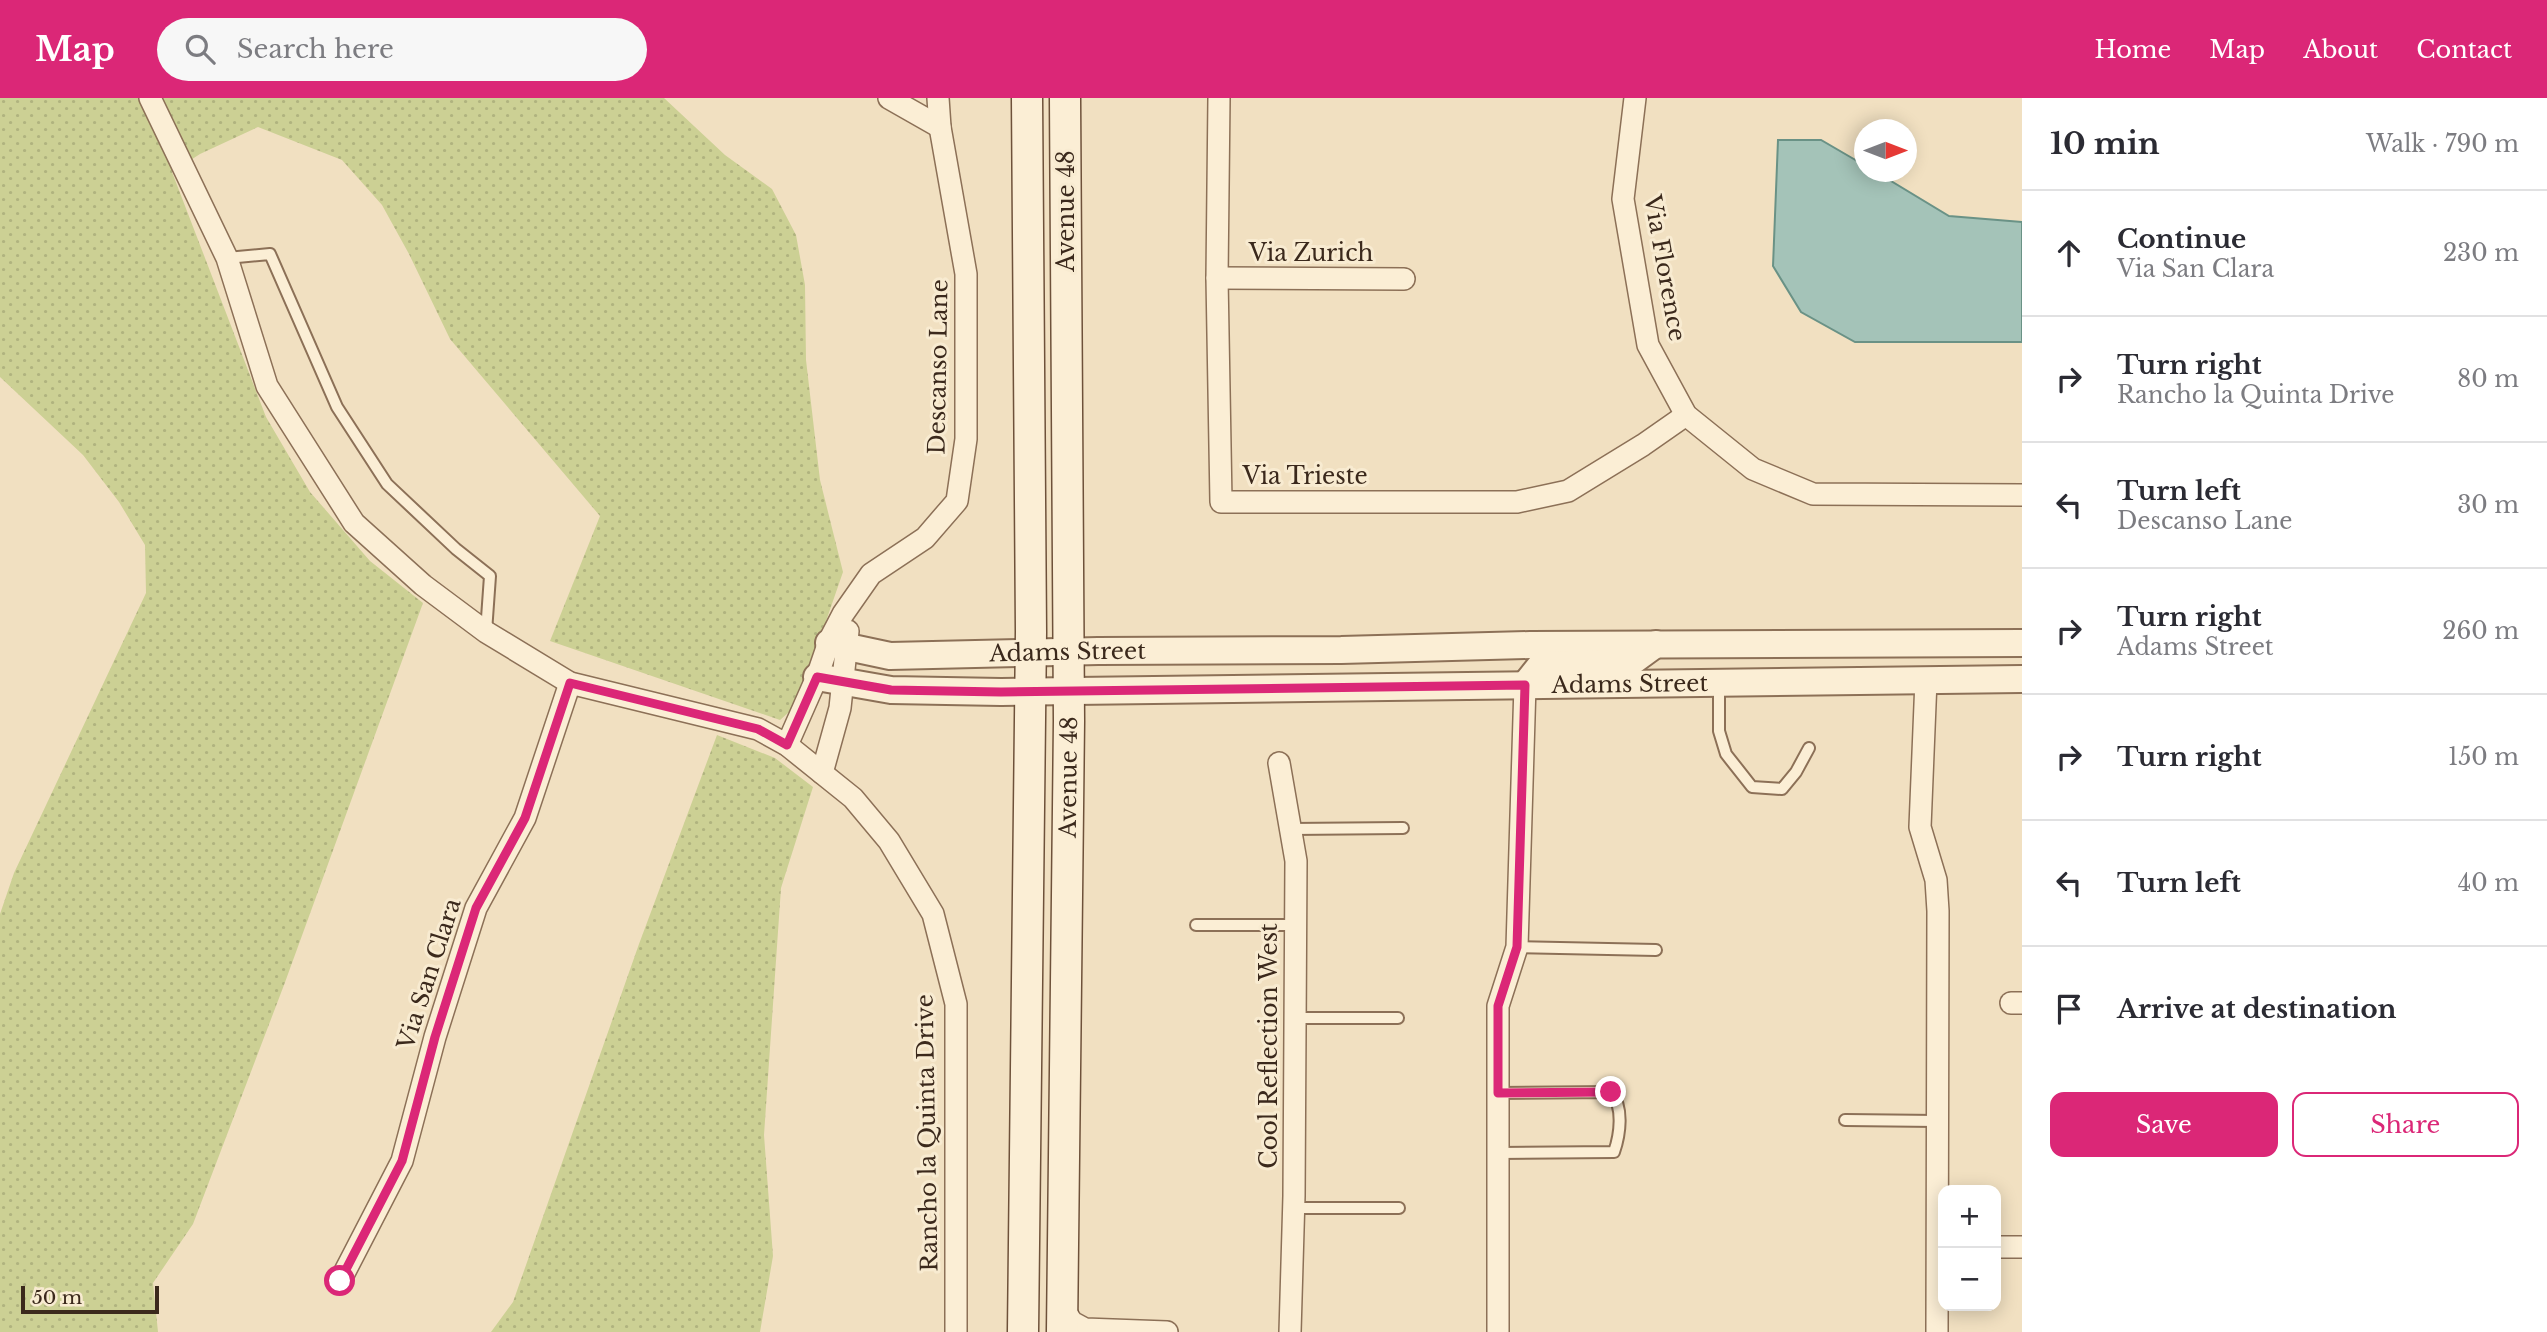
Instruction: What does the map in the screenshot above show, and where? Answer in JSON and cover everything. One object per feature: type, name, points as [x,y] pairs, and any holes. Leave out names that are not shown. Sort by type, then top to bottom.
[{"type":"main road","name":"Avenue 48","points":[[1023,1332],[1031,653],[1027,98]]},
{"type":"main road","name":"Avenue 48","points":[[1062,1319],[1069,691],[1065,98]]},
{"type":"main road","points":[[1026,1114],[1042,1172],[1041,1319],[1047,1332]]},
{"type":"street","name":"Rancho la Quinta Drive","points":[[150,98],[227,257],[267,386],[354,523],[423,585],[486,632],[570,683],[758,729],[787,745],[853,798],[889,841],[933,915],[956,1004],[956,1332]]},
{"type":"street","points":[[889,98],[940,127]]},
{"type":"street","name":"Descanso Lane","points":[[838,645],[849,605],[871,574],[925,538],[957,501],[966,439],[966,274],[940,127],[938,98]]},
{"type":"street","name":"Via Trieste","points":[[1219,98],[1217,278],[1221,502],[1517,502],[1568,491],[1643,446],[1686,415]]},
{"type":"street","name":"Via Florence","points":[[1634,98],[1623,199],[1648,345],[1686,415],[1753,469],[1813,494],[2022,495]]},
{"type":"street","name":"Via Zurich","points":[[1217,278],[1404,279]]},
{"type":"street","name":"Adams Street","points":[[838,645],[890,656],[1656,644],[2022,643]]},
{"type":"street","points":[[1498,1332],[1498,1006],[1517,947],[1525,685],[1541,665],[1630,663],[1656,644]]},
{"type":"street","points":[[787,745],[817,677],[838,645]]},
{"type":"street","points":[[822,773],[840,708],[844,682],[838,645]]},
{"type":"street","name":"Adams Street","points":[[817,677],[891,690],[1030,692],[2022,678]]},
{"type":"street","points":[[1926,680],[1920,827],[1936,880],[1938,911],[1937,1332]]},
{"type":"street","name":"Via San Clara","points":[[340,1281],[402,1161],[435,1037],[476,908],[525,818],[570,683]]},
{"type":"street","name":"Cool Reflection West","points":[[1279,763],[1296,861],[1294,1208],[1290,1332]]},
{"type":"street","points":[[2001,1247],[2022,1247]]},
{"type":"street","points":[[1062,1319],[1086,1329],[1167,1332]]},
{"type":"lane","points":[[227,257],[270,254],[337,407],[387,484],[456,549],[490,576],[486,632]]},
{"type":"lane","points":[[1719,683],[1719,731],[1726,754],[1752,787],[1782,789],[1796,772],[1809,748]]},
{"type":"lane","points":[[1291,829],[1403,828]]},
{"type":"lane","points":[[1196,925],[1296,925]]},
{"type":"lane","points":[[1517,947],[1657,950]]},
{"type":"lane","points":[[1295,1018],[1398,1018]]},
{"type":"lane","points":[[1498,1093],[1611,1092],[1616,1098],[1619,1137],[1614,1152],[1498,1153]]},
{"type":"lane","points":[[1845,1120],[1937,1121]]},
{"type":"lane","points":[[1294,1208],[1399,1208]]},
{"type":"green space","points":[[0,98],[664,98],[725,155],[772,189],[796,235],[805,285],[806,360],[820,480],[843,572],[797,705],[780,720],[550,641],[600,516],[450,339],[382,205],[342,160],[258,127],[200,154],[172,172],[266,417],[310,492],[370,561],[423,603],[284,985],[193,1224],[153,1283],[158,1332],[0,1332],[0,914],[14,873],[146,593],[145,545],[119,502],[83,455],[0,377]]},
{"type":"green space","points":[[717,735],[775,758],[813,787],[781,888],[764,1135],[773,1256],[760,1332],[491,1332],[513,1302],[639,944]]},
{"type":"water","points":[[1778,140],[1821,140],[1854,159],[1854,182],[1893,182],[1949,216],[2022,222],[2022,342],[1855,342],[1801,312],[1773,266]]},
{"type":"route","points":[[340,1281],[402,1161],[435,1037],[476,908],[525,818],[570,683],[758,729],[787,745],[817,677],[891,690],[1001,692],[1525,685],[1517,947],[1498,1006],[1498,1093],[1611,1092]]}]
